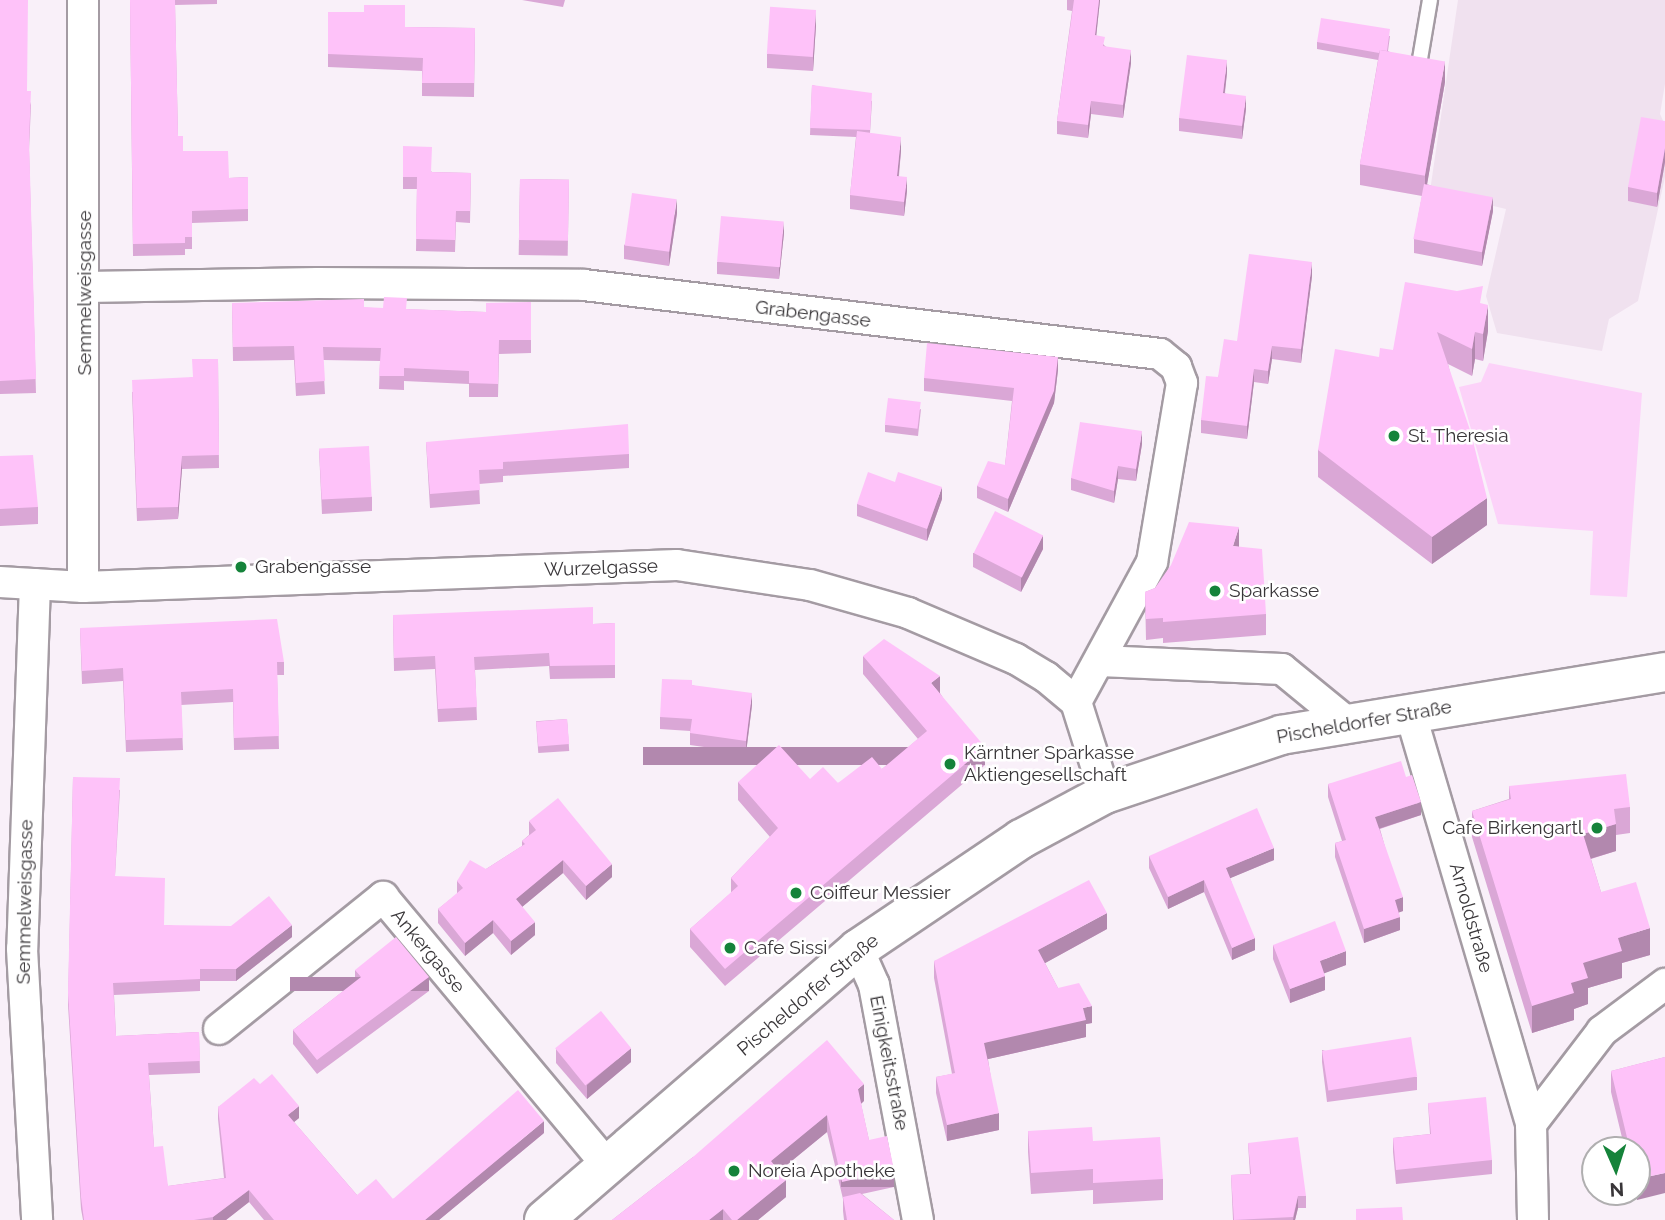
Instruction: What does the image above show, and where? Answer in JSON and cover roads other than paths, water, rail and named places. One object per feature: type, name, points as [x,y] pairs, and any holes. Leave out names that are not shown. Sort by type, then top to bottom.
[{"type":"main road","name":"Pischeldorfer Straße","points":[[544,1220],[858,950],[1021,839],[1105,794],[1281,735],[1665,672]]},
{"type":"street","name":"Semmelweisgasse","points":[[83,0],[86,287],[83,587]]},
{"type":"street","name":"Grabengasse","points":[[86,287],[318,282],[584,285],[1160,354],[1176,367],[1182,383],[1152,562],[1076,702]]},
{"type":"street","name":"Wurzelgasse","points":[[0,582],[83,587],[677,565],[736,570],[810,584],[908,612],[1016,659],[1076,702]]},
{"type":"street","name":"Semmelweisgasse","points":[[35,584],[22,949],[37,1220]]},
{"type":"street","points":[[1100,661],[1282,669],[1348,723]]},
{"type":"street","points":[[1076,702],[1105,794]]},
{"type":"street","name":"Arnoldstraße","points":[[1410,712],[1531,1124],[1532,1220]]},
{"type":"street","name":"Ankergasse","points":[[219,1029],[383,897],[608,1166]]},
{"type":"street","name":"Einigkeitsstraße","points":[[858,950],[874,985],[918,1220]]},
{"type":"street","points":[[1531,1124],[1602,1031],[1665,984]]},
{"type":"lane","points":[[1420,59],[1430,0]]},
{"type":"place","name":"St. Theresia","points":[[1394,436]]},
{"type":"place","name":"Grabengasse","points":[[241,567]]},
{"type":"place","name":"Sparkasse","points":[[1215,591]]},
{"type":"place","name":"Kärntner Sparkasse Aktiengesellschaft","points":[[950,764]]},
{"type":"place","name":"Cafe Birkengartl","points":[[1597,828]]},
{"type":"place","name":"Coiffeur Messier","points":[[796,893]]},
{"type":"place","name":"Cafe Sissi","points":[[730,948]]},
{"type":"place","name":"Noreia Apotheke","points":[[734,1171]]}]
